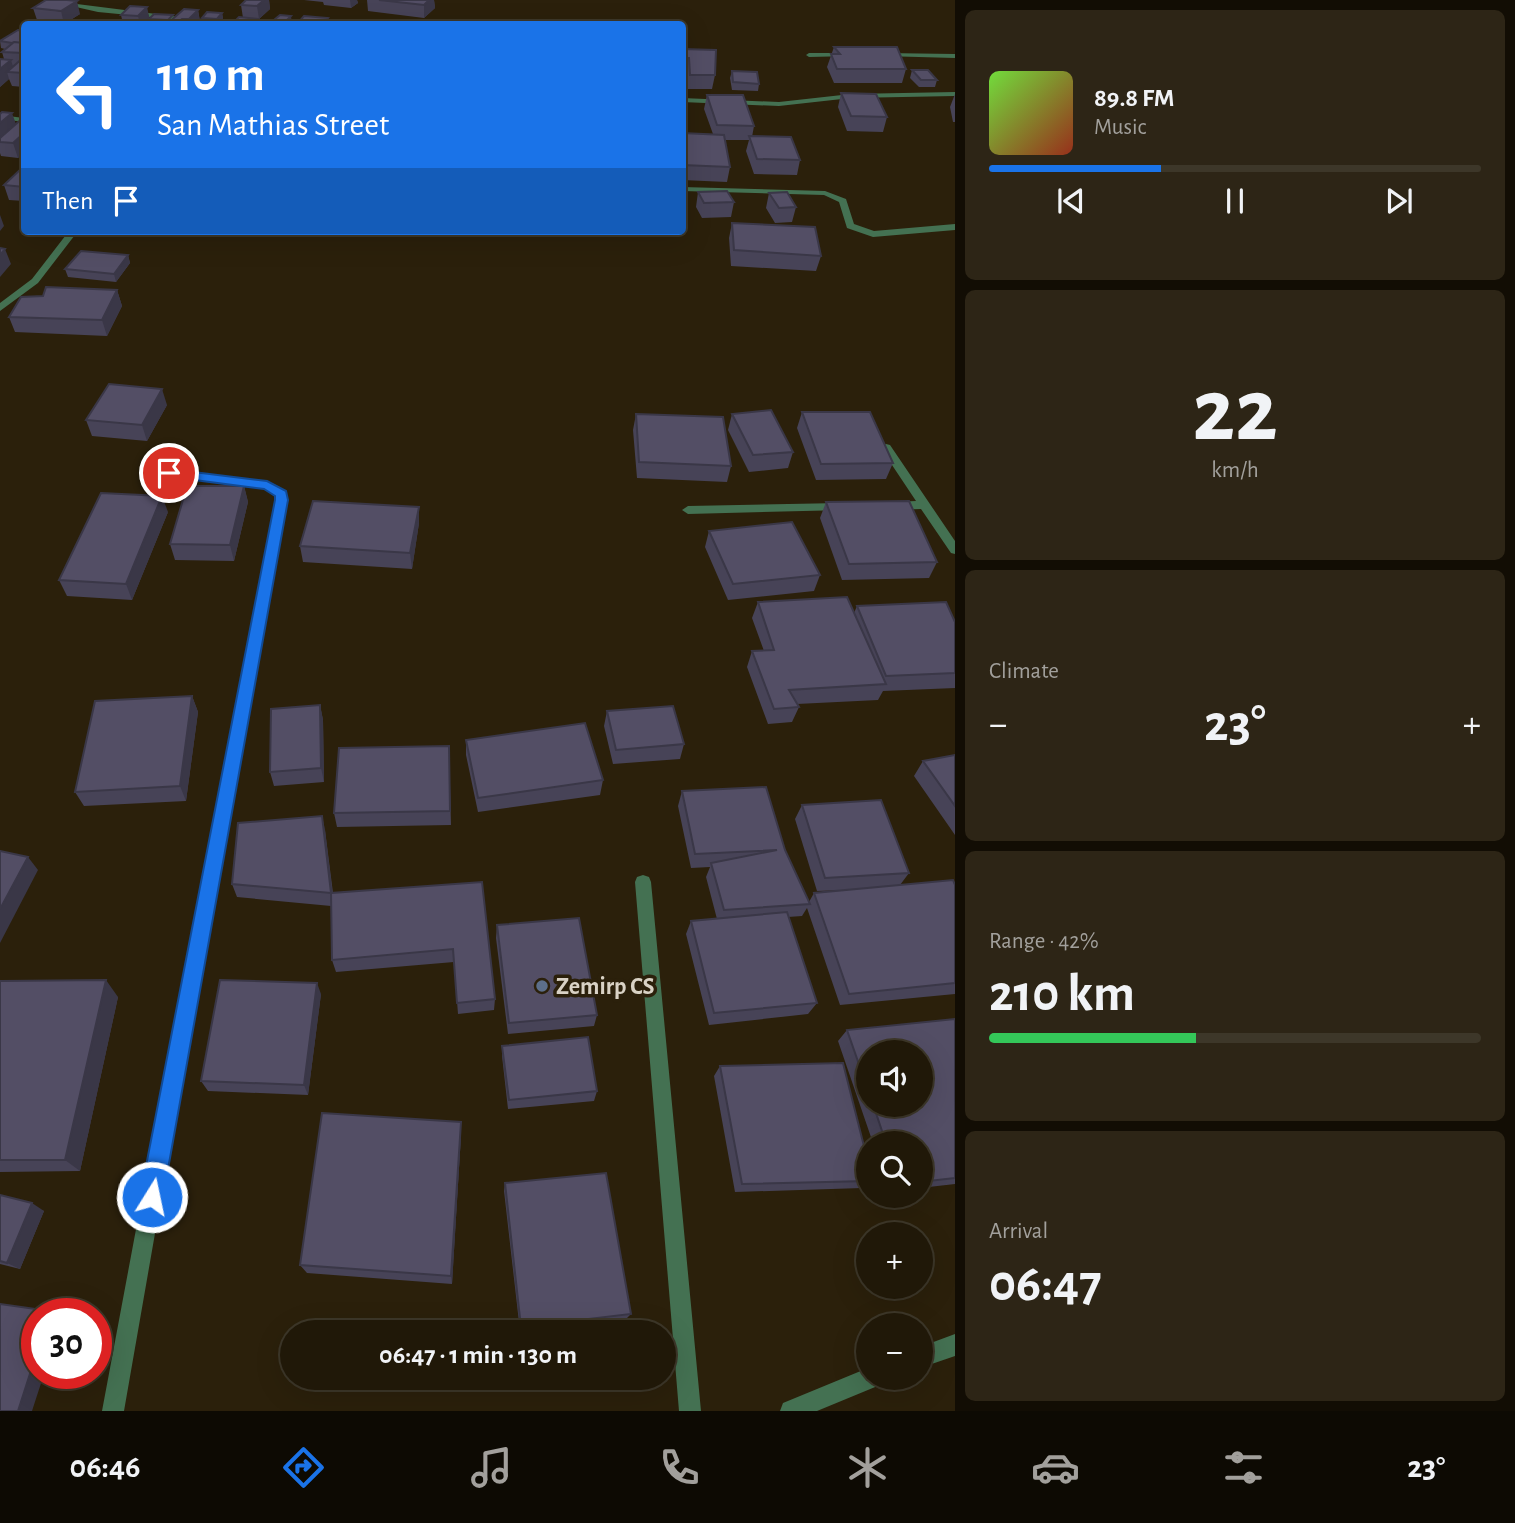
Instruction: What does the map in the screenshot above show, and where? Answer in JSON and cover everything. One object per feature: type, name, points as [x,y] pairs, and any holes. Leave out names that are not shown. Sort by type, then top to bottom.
[{"type":"street","points":[[48,0],[98,10],[201,20]]},
{"type":"street","points":[[809,55],[862,55]]},
{"type":"street","points":[[875,55],[955,56]]},
{"type":"street","points":[[686,100],[779,104],[851,96],[955,94]]},
{"type":"street","points":[[0,117],[21,120]]},
{"type":"street","points":[[686,189],[825,193],[843,201],[850,226],[873,234],[955,227]]},
{"type":"street","points":[[0,308],[35,281],[71,235]]},
{"type":"street","points":[[886,447],[955,551]]},
{"type":"street","points":[[113,1411],[200,930],[282,500],[281,494],[267,485],[169,473]]},
{"type":"street","points":[[884,506],[923,505]]},
{"type":"street","points":[[688,510],[859,506]]},
{"type":"street","points":[[643,882],[690,1411]]},
{"type":"street","points":[[933,1353],[955,1345]]},
{"type":"street","points":[[792,1411],[856,1384]]},
{"type":"building","points":[[46,0],[77,1],[61,11],[33,8]]},
{"type":"building","points":[[246,0],[264,0],[257,6],[241,5]]},
{"type":"building","points":[[379,0],[429,0],[424,5]]},
{"type":"building","points":[[130,6],[147,7],[138,16],[121,15]]},
{"type":"building","points":[[184,9],[198,10],[189,19],[170,21]]},
{"type":"building","points":[[207,12],[222,13],[217,19],[202,18]]},
{"type":"building","points":[[154,14],[173,15],[168,20],[149,19]]},
{"type":"building","points":[[280,15],[291,16],[286,21],[274,20]]},
{"type":"building","points":[[304,16],[328,18],[326,21],[300,21]]},
{"type":"building","points":[[239,17],[258,19],[256,21],[235,21]]},
{"type":"building","points":[[18,30],[21,30],[21,43],[0,41]]},
{"type":"building","points":[[14,42],[21,43],[21,53],[2,52]]},
{"type":"building","points":[[834,47],[897,47],[906,69],[837,69],[831,54],[840,54]]},
{"type":"building","points":[[686,49],[716,50],[715,75],[690,75],[689,58],[686,58]]},
{"type":"building","points":[[0,59],[11,60],[0,69]]},
{"type":"building","points":[[21,60],[21,73],[7,72]]},
{"type":"building","points":[[912,70],[928,70],[937,80],[921,80]]},
{"type":"building","points":[[732,71],[757,72],[759,84],[733,82]]},
{"type":"building","points":[[841,93],[876,94],[887,117],[851,116]]},
{"type":"building","points":[[707,95],[743,95],[754,126],[717,125]]},
{"type":"building","points":[[12,113],[0,123],[0,114]]},
{"type":"building","points":[[21,120],[21,136],[13,143],[0,142],[0,138]]},
{"type":"building","points":[[686,133],[724,135],[730,167],[686,165]]},
{"type":"building","points":[[749,136],[791,137],[800,160],[757,159]]},
{"type":"building","points":[[21,169],[21,187],[4,185]]},
{"type":"building","points":[[727,191],[734,202],[704,203],[698,192]]},
{"type":"building","points":[[787,192],[796,207],[779,208],[769,193]]},
{"type":"building","points":[[732,223],[815,227],[821,256],[734,250]]},
{"type":"building","points":[[81,251],[128,255],[114,274],[65,269]]},
{"type":"building","points":[[46,287],[117,290],[102,320],[9,317],[21,297],[43,296]]},
{"type":"building","points":[[109,384],[162,389],[142,425],[86,420]]},
{"type":"building","points":[[771,410],[793,452],[753,455],[732,414]]},
{"type":"building","points":[[802,412],[870,412],[893,463],[821,464]]},
{"type":"building","points":[[636,414],[723,417],[731,466],[639,462]]},
{"type":"building","points":[[187,486],[244,486],[230,545],[170,544]]},
{"type":"building","points":[[101,493],[162,496],[126,584],[59,580]]},
{"type":"building","points":[[313,501],[419,507],[410,553],[300,546]]},
{"type":"building","points":[[909,501],[937,562],[849,564],[826,502]]},
{"type":"building","points":[[792,522],[820,575],[733,584],[709,531]]},
{"type":"building","points":[[847,597],[886,684],[789,690],[799,707],[774,709],[752,651],[774,650],[758,602]]},
{"type":"building","points":[[946,602],[955,622],[955,673],[886,676],[857,606]]},
{"type":"building","points":[[192,696],[180,786],[75,792],[95,701]]},
{"type":"building","points":[[320,705],[321,768],[270,772],[271,709]]},
{"type":"building","points":[[673,706],[684,744],[616,750],[607,711]]},
{"type":"building","points":[[585,723],[603,780],[478,798],[466,740]]},
{"type":"building","points":[[449,746],[450,811],[334,813],[339,748]]},
{"type":"building","points":[[955,755],[955,806],[923,761]]},
{"type":"building","points":[[766,787],[785,850],[810,904],[724,910],[711,863],[777,850],[695,854],[682,791]]},
{"type":"building","points":[[881,800],[909,873],[825,878],[802,805]]},
{"type":"building","points":[[322,816],[331,893],[232,884],[238,823]]},
{"type":"building","points":[[0,851],[28,857],[0,909]]},
{"type":"building","points":[[953,880],[955,983],[849,994],[814,893]]},
{"type":"building","points":[[482,882],[495,999],[457,1003],[453,949],[332,960],[331,893]]},
{"type":"building","points":[[787,912],[817,1003],[714,1013],[691,921]]},
{"type":"building","points":[[579,918],[597,1015],[509,1023],[497,925]]},
{"type":"building","points":[[106,980],[65,1160],[0,1160],[0,981]]},
{"type":"building","points":[[220,980],[317,983],[304,1085],[201,1081]]},
{"type":"building","points":[[955,1019],[955,1178],[933,1181],[933,1131],[882,1131],[877,1117],[933,1117],[933,1040],[856,1040],[856,1056],[847,1030]]},
{"type":"building","points":[[588,1037],[597,1091],[509,1100],[502,1046]]},
{"type":"building","points":[[843,1063],[860,1131],[856,1131],[856,1181],[742,1184],[720,1066]]},
{"type":"building","points":[[322,1113],[461,1122],[451,1276],[300,1265]]},
{"type":"building","points":[[606,1173],[631,1314],[580,1320],[520,1320],[505,1183]]},
{"type":"building","points":[[0,1195],[32,1203],[7,1263],[0,1261]]},
{"type":"building","points":[[0,1304],[21,1307],[21,1389],[25,1389],[18,1411],[0,1411]]},
{"type":"place","name":"Zemirp CS","points":[[542,986]]},
{"type":"route","points":[[152,1197],[282,500],[276,488],[267,485],[169,473]]}]
